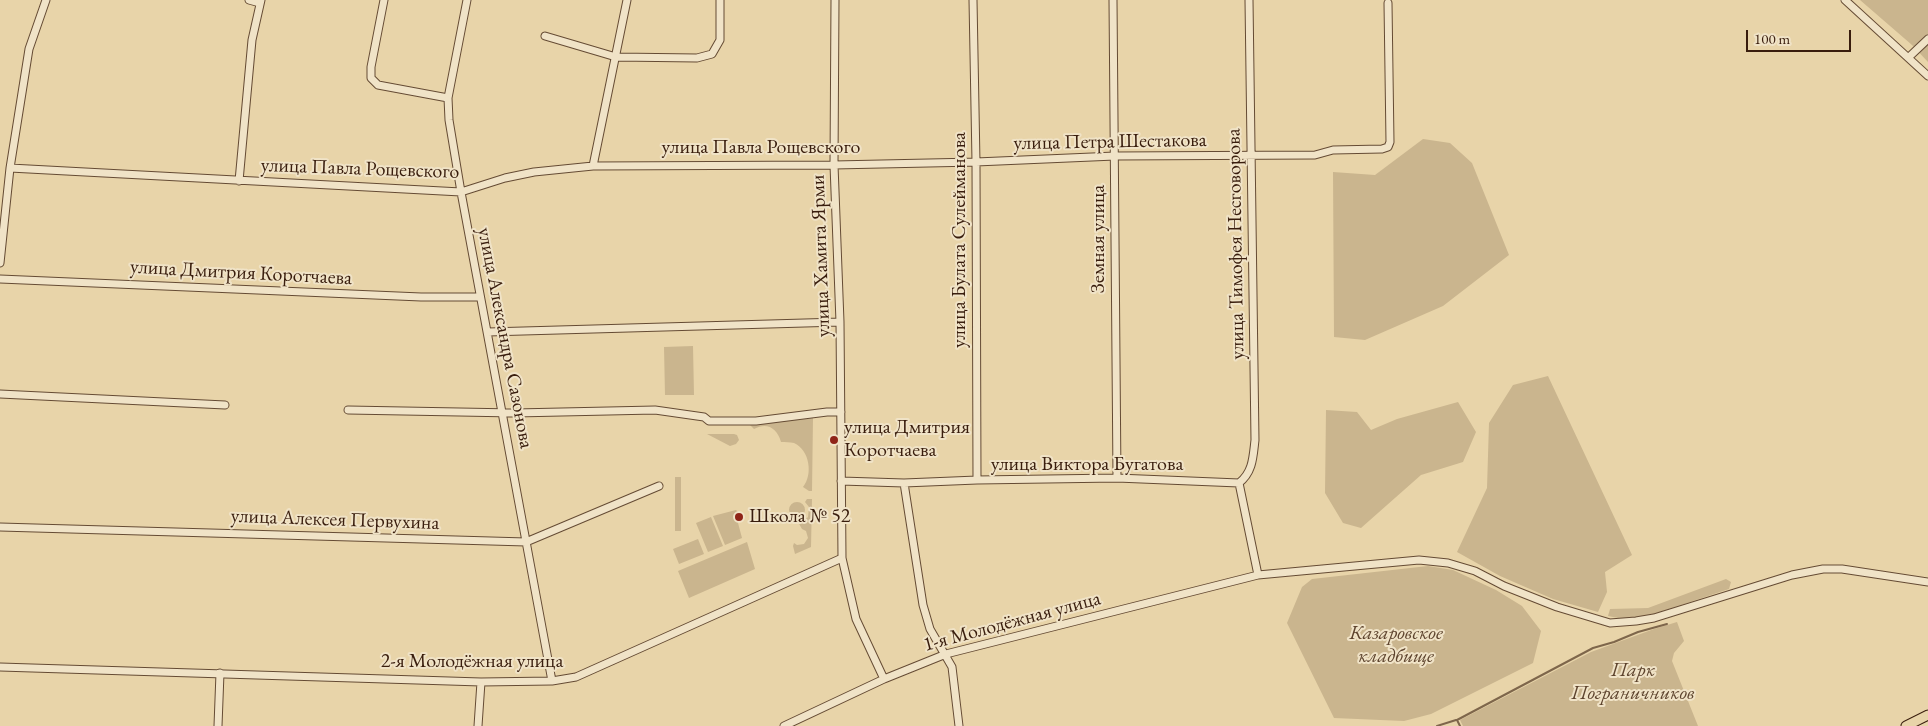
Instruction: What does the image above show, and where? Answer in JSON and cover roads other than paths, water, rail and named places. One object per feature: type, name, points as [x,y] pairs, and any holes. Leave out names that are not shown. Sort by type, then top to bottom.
[{"type":"main road","points":[[1906,726],[1928,715]]},
{"type":"street","points":[[0,263],[10,168],[29,49],[46,0]]},
{"type":"street","points":[[239,181],[252,40],[261,2],[249,0]]},
{"type":"street","points":[[384,0],[371,67],[371,78],[378,85],[448,98]]},
{"type":"street","name":"улица Александра Сазонова","points":[[467,0],[448,98],[449,120],[552,682]]},
{"type":"street","points":[[593,166],[627,0]]},
{"type":"street","points":[[545,36],[616,57],[698,58],[712,54],[720,40],[720,0]]},
{"type":"street","name":"улица Хамита Ярми","points":[[835,0],[834,165],[840,322],[842,481]]},
{"type":"street","name":"улица Булата Сулейманова","points":[[973,0],[976,162],[977,480]]},
{"type":"street","name":"Земная улица","points":[[1113,0],[1117,478]]},
{"type":"street","name":"улица Тимофея Несговорова","points":[[1239,483],[1246,477],[1252,464],[1254,440],[1249,0]]},
{"type":"street","points":[[1845,0],[1928,76]]},
{"type":"street","name":"улица Петра Шестакова","points":[[976,162],[1115,156],[1315,155],[1333,150],[1382,149],[1388,147],[1390,142],[1388,3]]},
{"type":"street","points":[[1909,57],[1928,39]]},
{"type":"street","name":"улица Павла Рощевского","points":[[10,168],[461,192],[505,178],[534,172],[593,166],[834,165],[976,162]]},
{"type":"street","name":"улица Дмитрия Коротчаева","points":[[0,278],[411,297],[480,297]]},
{"type":"street","points":[[488,332],[840,322]]},
{"type":"street","points":[[0,394],[225,405]]},
{"type":"street","points":[[348,410],[502,412],[655,410],[704,417],[710,420],[756,421],[841,412]]},
{"type":"street","name":"улица Виктора Бугатова","points":[[842,481],[904,484],[977,480],[1117,478],[1239,483]]},
{"type":"street","points":[[842,481],[842,558],[856,619],[884,679]]},
{"type":"street","points":[[1239,483],[1258,575]]},
{"type":"street","points":[[904,484],[923,605],[930,629],[952,667],[958,726]]},
{"type":"street","name":"улица Алексея Первухина","points":[[0,527],[526,542],[659,486]]},
{"type":"street","name":"2-я Молодёжная улица","points":[[0,667],[481,682],[552,682],[576,677],[593,670],[842,558]]},
{"type":"street","name":"1-я Молодёжная улица","points":[[784,726],[884,679],[946,654],[1258,575],[1419,560],[1448,563],[1475,571],[1504,586],[1557,607],[1610,623],[1654,618],[1792,575],[1815,570],[1842,569],[1928,582]]},
{"type":"street","points":[[218,726],[220,673]]},
{"type":"street","points":[[478,726],[481,682]]},
{"type":"waterway","points":[[1460,726],[1457,720],[1593,648],[1667,624]]},
{"type":"waterway","points":[[1437,726],[1456,720]]},
{"type":"place","name":"улица Дмитрия Коротчаева","points":[[834,440]]},
{"type":"place","name":"Школа № 52","points":[[739,517]]},
{"type":"park label","name":"Казаровское кладбище","points":[[1396,646]]},
{"type":"park label","name":"Парк Пограничников","points":[[1633,682]]}]
